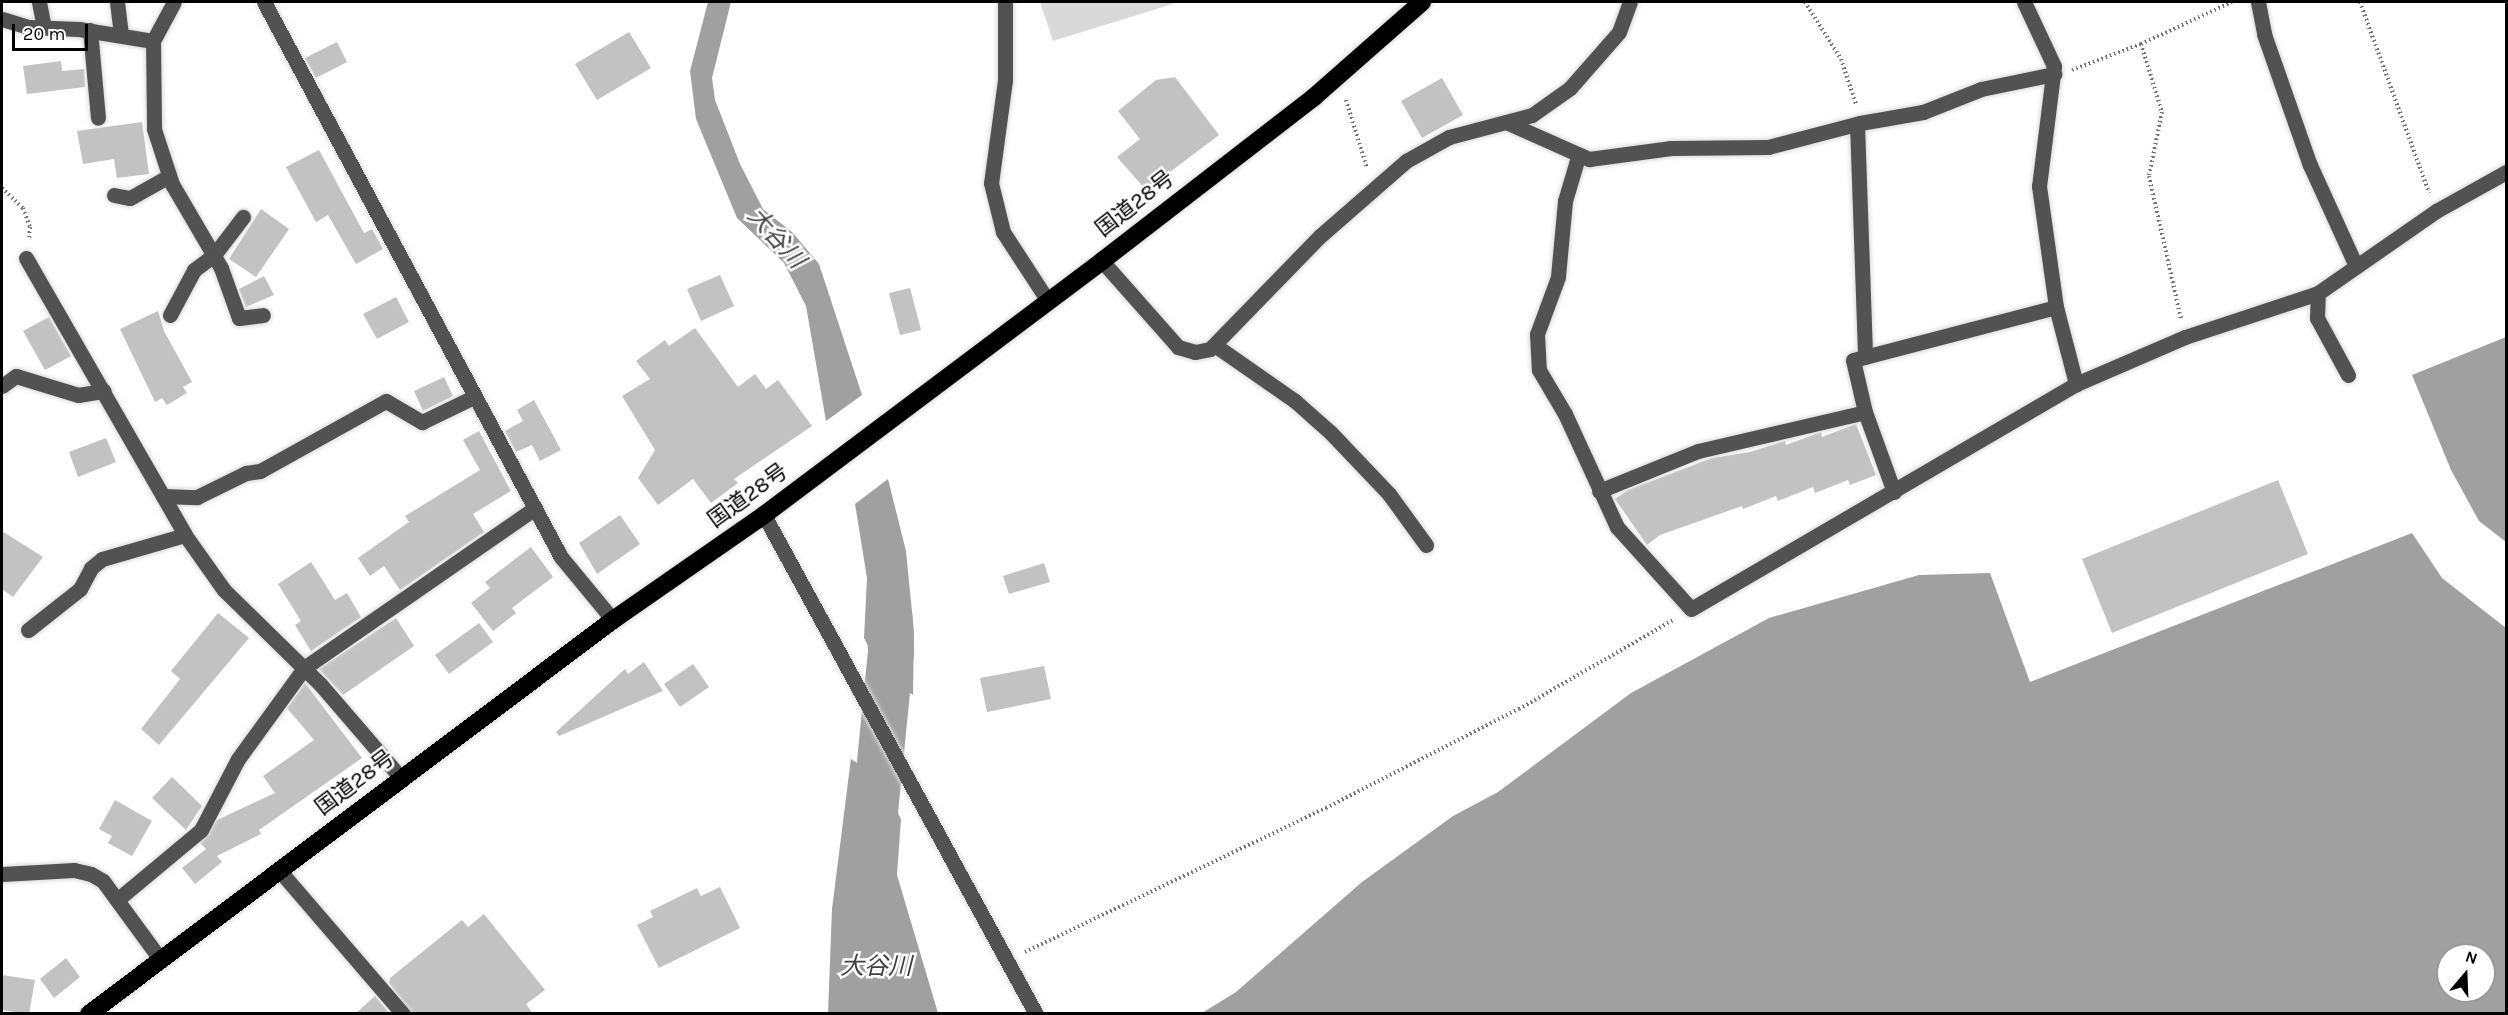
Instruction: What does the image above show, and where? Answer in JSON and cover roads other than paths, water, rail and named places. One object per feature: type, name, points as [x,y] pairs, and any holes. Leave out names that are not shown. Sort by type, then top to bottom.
[{"type":"highway","name":"国道28号","points":[[89,1014],[613,620],[764,515],[1102,261],[1314,97],[1422,2]]},
{"type":"street","points":[[39,2],[44,27]]},
{"type":"street","points":[[117,2],[122,35]]},
{"type":"street","points":[[174,2],[153,41],[154,129],[169,176],[214,255],[239,318],[263,315]]},
{"type":"street","points":[[264,2],[561,556],[613,620]]},
{"type":"street","points":[[1005,2],[1005,80],[991,183],[1003,232],[1048,301]]},
{"type":"street","points":[[1102,261],[1178,347],[1195,352],[1216,346],[1320,236],[1406,161],[1449,137],[1532,115],[1570,88],[1618,32],[1630,2]]},
{"type":"street","points":[[2024,2],[2054,66],[2039,186],[2056,307],[2076,384]]},
{"type":"street","points":[[2258,2],[2264,34],[2310,165],[2356,266]]},
{"type":"street","points":[[2,19],[44,27],[90,30],[153,41]]},
{"type":"street","points":[[90,30],[98,117]]},
{"type":"street","points":[[1508,123],[1578,157],[1602,160],[1671,148],[1768,147],[1858,123],[1923,112],[1994,85],[2054,74]]},
{"type":"street","points":[[1858,123],[1865,357]]},
{"type":"street","points":[[1578,157],[1565,201],[1558,277],[1537,334],[1536,353],[1539,370],[1565,414],[1617,527],[1691,609],[2076,384],[2185,338],[2318,293],[2436,211],[2506,172]]},
{"type":"street","points":[[114,195],[130,198],[169,176]]},
{"type":"street","points":[[170,315],[194,270],[214,255],[243,217]]},
{"type":"street","points":[[26,258],[185,535],[224,590],[304,668],[401,778]]},
{"type":"street","points":[[2318,293],[2317,318],[2348,375]]},
{"type":"street","points":[[1894,492],[1865,412],[1853,360],[2056,307]]},
{"type":"street","points":[[1216,346],[1295,401],[1331,433],[1389,494],[1426,545]]},
{"type":"street","points":[[2,386],[16,376],[78,395],[104,391]]},
{"type":"street","points":[[163,496],[197,497],[246,473],[260,471],[386,401],[422,422],[474,397]]},
{"type":"street","points":[[1599,491],[1698,451],[1865,412]]},
{"type":"street","points":[[117,900],[201,830],[238,759],[304,668],[535,508]]},
{"type":"street","points":[[764,515],[1036,1014]]},
{"type":"street","points":[[28,630],[80,590],[91,568],[102,559],[185,535]]},
{"type":"street","points":[[2,874],[74,870],[104,881],[160,959]]},
{"type":"street","points":[[279,870],[403,1014]]},
{"type":"water","name":"大谷川","points":[[708,2],[731,2],[712,78],[715,100],[740,164],[763,209],[793,233],[819,264],[862,395],[826,421],[806,306],[784,263],[737,218],[696,119],[690,71]]},
{"type":"water","points":[[2506,337],[2506,542],[2479,521],[2451,470],[2412,375]]},
{"type":"water","points":[[888,479],[906,551],[914,632],[913,695],[881,672],[864,638],[867,578],[855,504]]},
{"type":"water","points":[[2412,533],[2442,578],[2506,628],[2506,1013],[1202,1013],[1236,992],[1362,882],[1453,816],[1498,792],[1631,693],[1769,618],[1919,575],[1990,573],[2030,682]]},
{"type":"water","name":"大谷川","points":[[851,758],[881,779],[901,819],[897,875],[938,1013],[828,1014],[832,909]]},
{"type":"waterway","name":"大谷川","points":[[872,842],[891,650],[889,614]]}]
